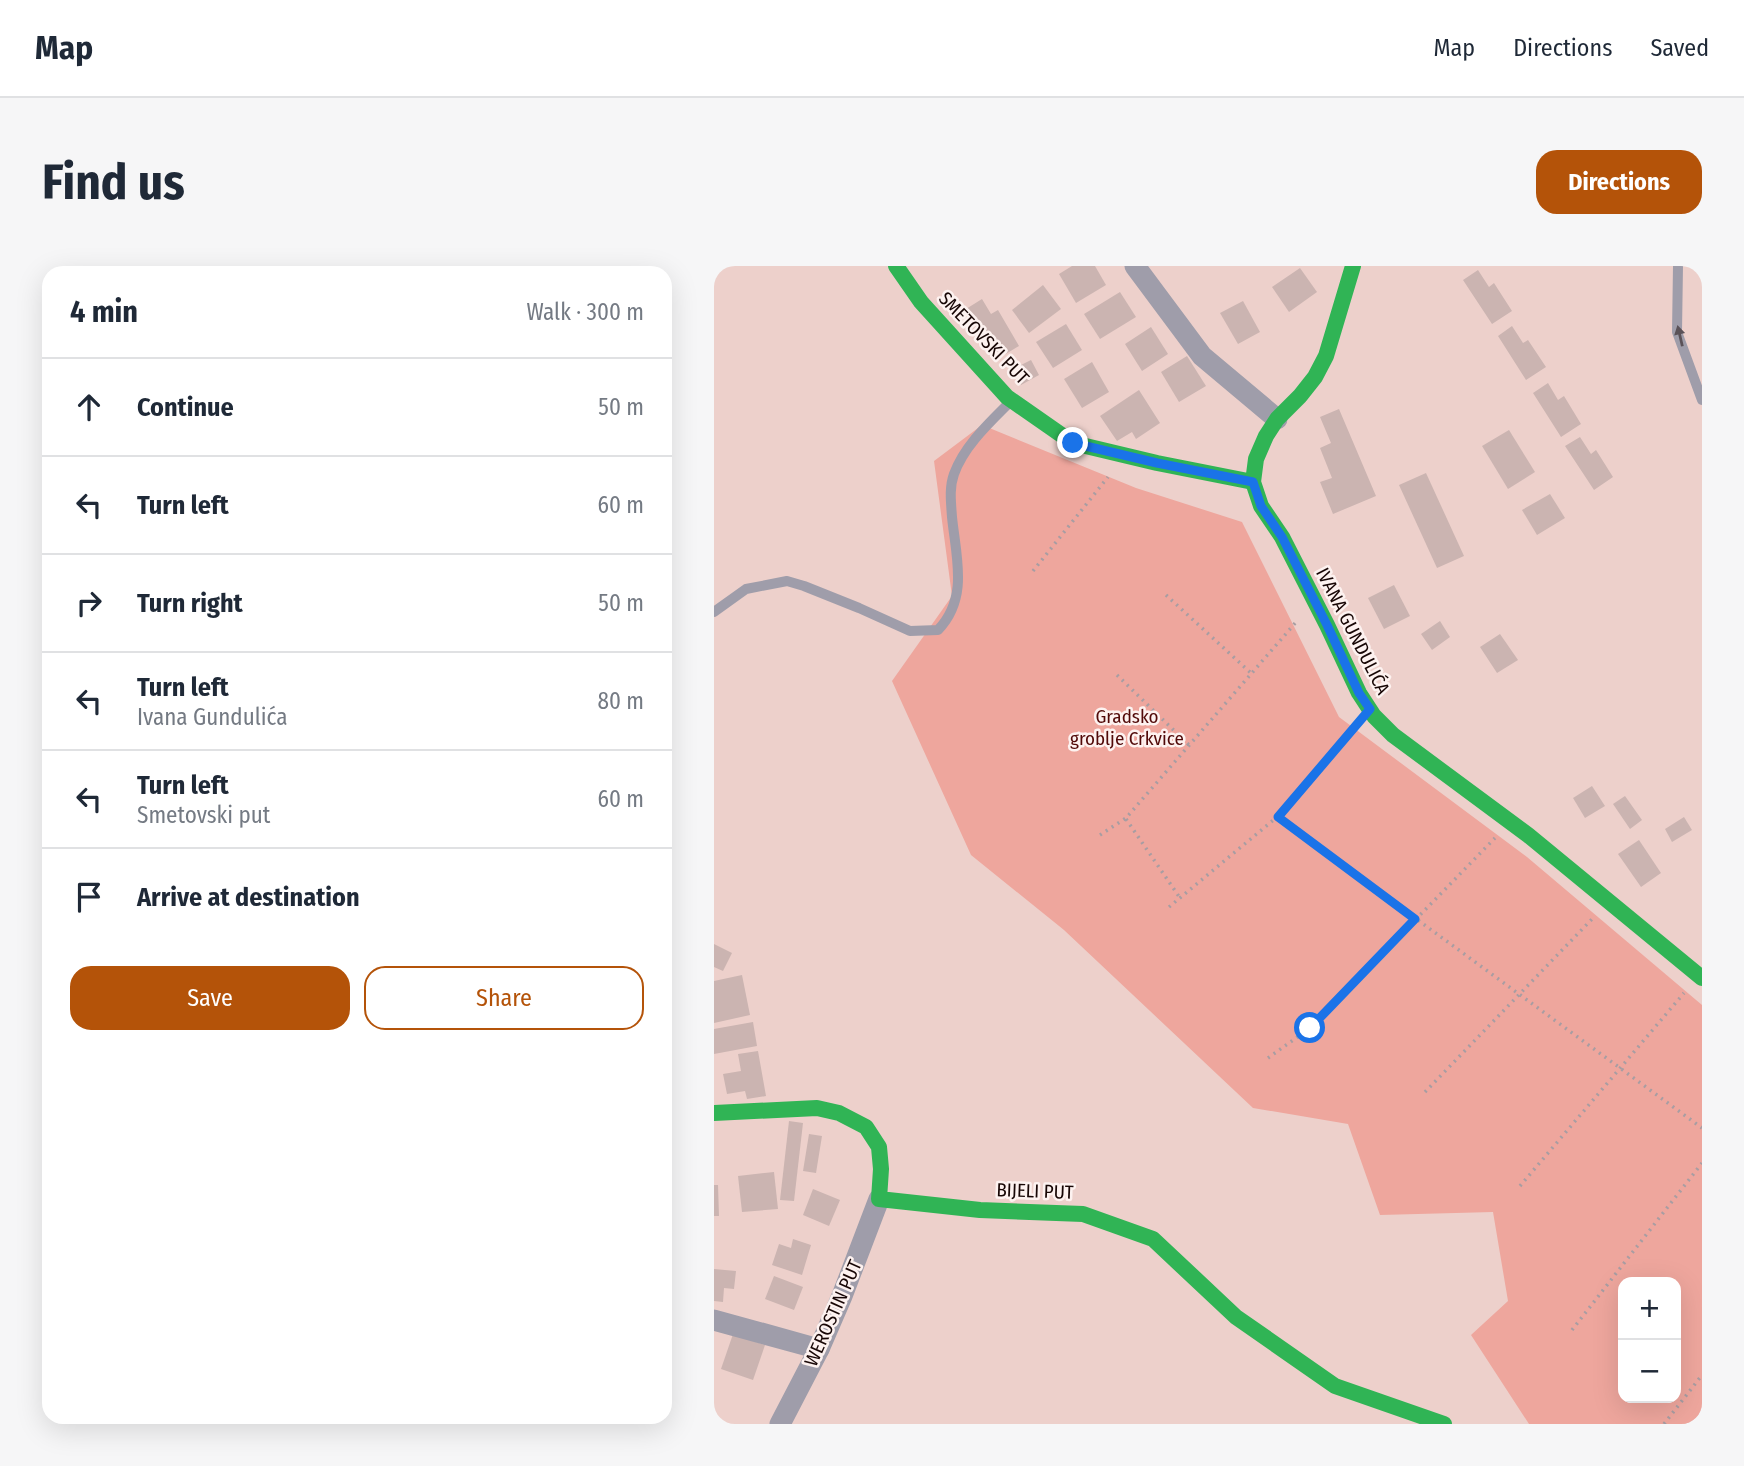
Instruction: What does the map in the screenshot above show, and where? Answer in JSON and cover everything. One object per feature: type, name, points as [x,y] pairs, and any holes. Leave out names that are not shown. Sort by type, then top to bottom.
[{"type":"street","name":"SMETOVSKI PUT","points":[[897,266],[921,302],[1007,397],[1073,443],[1253,482]]},
{"type":"street","points":[[1135,266],[1202,356],[1277,419]]},
{"type":"street","points":[[1253,482],[1256,459],[1266,436],[1277,419],[1315,377],[1326,356],[1353,266]]},
{"type":"street","name":"IVANA GUNDULIĆA","points":[[1253,482],[1261,506],[1282,537],[1359,693],[1374,716],[1394,735],[1511,821],[1700,977]]},
{"type":"street","points":[[714,1113],[817,1108],[839,1113],[857,1122],[866,1127],[879,1147],[879,1199]]},
{"type":"street","name":"WEROSTIN PUT","points":[[780,1424],[842,1296],[879,1199]]},
{"type":"street","name":"BIJELI PUT","points":[[879,1199],[980,1210],[1083,1214],[1153,1239],[1236,1317],[1335,1386],[1444,1424]]},
{"type":"street","points":[[714,1320],[818,1349]]},
{"type":"lane","points":[[1678,266],[1677,332],[1702,400]]},
{"type":"lane","points":[[714,612],[746,589],[787,581],[910,631],[938,630],[945,622],[958,595],[950,496],[953,476],[963,454],[1012,400]]},
{"type":"path","points":[[1033,571],[1126,455]]},
{"type":"path","points":[[1166,595],[1252,674]]},
{"type":"path","points":[[1100,835],[1126,818],[1315,601]]},
{"type":"path","points":[[1117,675],[1189,745]]},
{"type":"path","points":[[1169,907],[1278,817],[1370,709]]},
{"type":"path","points":[[1278,817],[1702,1128]]},
{"type":"path","points":[[1126,818],[1180,898]]},
{"type":"path","points":[[1268,1058],[1310,1028],[1511,821]]},
{"type":"path","points":[[1425,1092],[1609,901]]},
{"type":"path","points":[[1520,1186],[1700,977]]},
{"type":"path","points":[[1572,1330],[1702,1163]]},
{"type":"path","points":[[1664,1424],[1702,1376]]},
{"type":"green space","name":"Gradsko groblje Crkvice","points":[[982,425],[1136,488],[1242,522],[1339,717],[1527,857],[1702,1005],[1702,1424],[1529,1424],[1471,1335],[1508,1301],[1493,1212],[1380,1215],[1348,1124],[1253,1108],[1064,930],[971,855],[892,681],[952,596],[934,461]]},
{"type":"building","points":[[1072,266],[1095,266],[1106,285],[1076,303],[1059,274]]},
{"type":"building","points":[[1300,268],[1317,292],[1289,312],[1272,287]]},
{"type":"building","points":[[1478,270],[1489,287],[1494,283],[1512,311],[1492,324],[1463,280]]},
{"type":"building","points":[[1043,285],[1061,309],[1029,333],[1012,310]]},
{"type":"building","points":[[1120,292],[1136,317],[1100,339],[1084,314]]},
{"type":"building","points":[[982,299],[991,314],[998,310],[1019,346],[996,360],[966,309]]},
{"type":"building","points":[[1243,301],[1260,332],[1238,344],[1220,313]]},
{"type":"building","points":[[1066,324],[1082,350],[1053,368],[1036,342]]},
{"type":"building","points":[[1512,326],[1523,343],[1528,340],[1546,367],[1526,380],[1498,336]]},
{"type":"building","points":[[1151,327],[1168,354],[1142,371],[1125,344]]},
{"type":"building","points":[[1187,356],[1206,386],[1179,402],[1161,372]]},
{"type":"building","points":[[1031,360],[1039,375],[1021,385],[1013,369]]},
{"type":"building","points":[[1092,362],[1109,392],[1082,408],[1064,379]]},
{"type":"building","points":[[1548,383],[1558,400],[1564,396],[1581,424],[1561,437],[1533,393]]},
{"type":"building","points":[[1139,390],[1160,423],[1136,439],[1132,432],[1117,441],[1100,416]]},
{"type":"building","points":[[1339,409],[1376,496],[1333,514],[1320,482],[1332,478],[1320,448],[1331,443],[1320,417]]},
{"type":"building","points":[[1509,430],[1535,472],[1508,489],[1482,446]]},
{"type":"building","points":[[1580,437],[1591,454],[1596,450],[1613,477],[1594,490],[1565,446]]},
{"type":"building","points":[[1426,473],[1464,556],[1437,568],[1399,485]]},
{"type":"building","points":[[1550,494],[1565,518],[1537,535],[1522,510]]},
{"type":"building","points":[[1394,585],[1410,616],[1384,629],[1368,598]]},
{"type":"building","points":[[1440,621],[1450,637],[1432,650],[1421,634]]},
{"type":"building","points":[[1500,634],[1518,660],[1497,673],[1480,647]]},
{"type":"building","points":[[1592,786],[1605,806],[1585,818],[1573,798]]},
{"type":"building","points":[[1625,796],[1642,820],[1630,829],[1613,804]]},
{"type":"building","points":[[1684,817],[1692,830],[1672,842],[1665,829]]},
{"type":"building","points":[[1639,840],[1661,873],[1641,887],[1618,854]]},
{"type":"building","points":[[714,944],[732,953],[723,971],[714,967]]},
{"type":"building","points":[[742,975],[750,1015],[714,1023],[714,981]]},
{"type":"building","points":[[753,1022],[757,1046],[714,1054],[714,1029]]},
{"type":"building","points":[[758,1051],[766,1096],[747,1099],[745,1091],[727,1094],[723,1074],[741,1071],[738,1054]]},
{"type":"building","points":[[789,1121],[803,1123],[794,1201],[780,1200]]},
{"type":"building","points":[[809,1134],[822,1136],[816,1173],[803,1171]]},
{"type":"building","points":[[774,1172],[778,1209],[742,1212],[738,1176]]},
{"type":"building","points":[[714,1185],[718,1185],[719,1216],[714,1216]]},
{"type":"building","points":[[813,1189],[840,1200],[829,1226],[803,1215]]},
{"type":"building","points":[[793,1239],[811,1245],[802,1275],[772,1265],[779,1244],[791,1248]]},
{"type":"building","points":[[714,1269],[736,1271],[734,1289],[724,1288],[723,1302],[714,1301]]},
{"type":"building","points":[[774,1276],[803,1287],[794,1310],[765,1299]]},
{"type":"building","points":[[733,1334],[765,1345],[753,1380],[721,1369]]},
{"type":"traffic: fast","points":[[896,266],[921,302],[1007,397],[1073,443],[1253,482]]},
{"type":"traffic: fast","points":[[1353,266],[1326,356],[1315,377],[1277,419],[1256,459],[1253,482],[1261,506],[1282,537],[1359,693],[1374,716],[1393,735],[1528,835],[1702,978]]},
{"type":"traffic: fast","points":[[714,1113],[817,1108],[839,1113],[866,1127],[879,1147],[879,1199],[980,1210],[1083,1214],[1153,1239],[1236,1317],[1335,1386],[1444,1424]]},
{"type":"route","points":[[1073,443],[1253,482],[1261,506],[1282,537],[1359,693],[1370,709],[1278,817],[1415,919],[1310,1028]]}]
